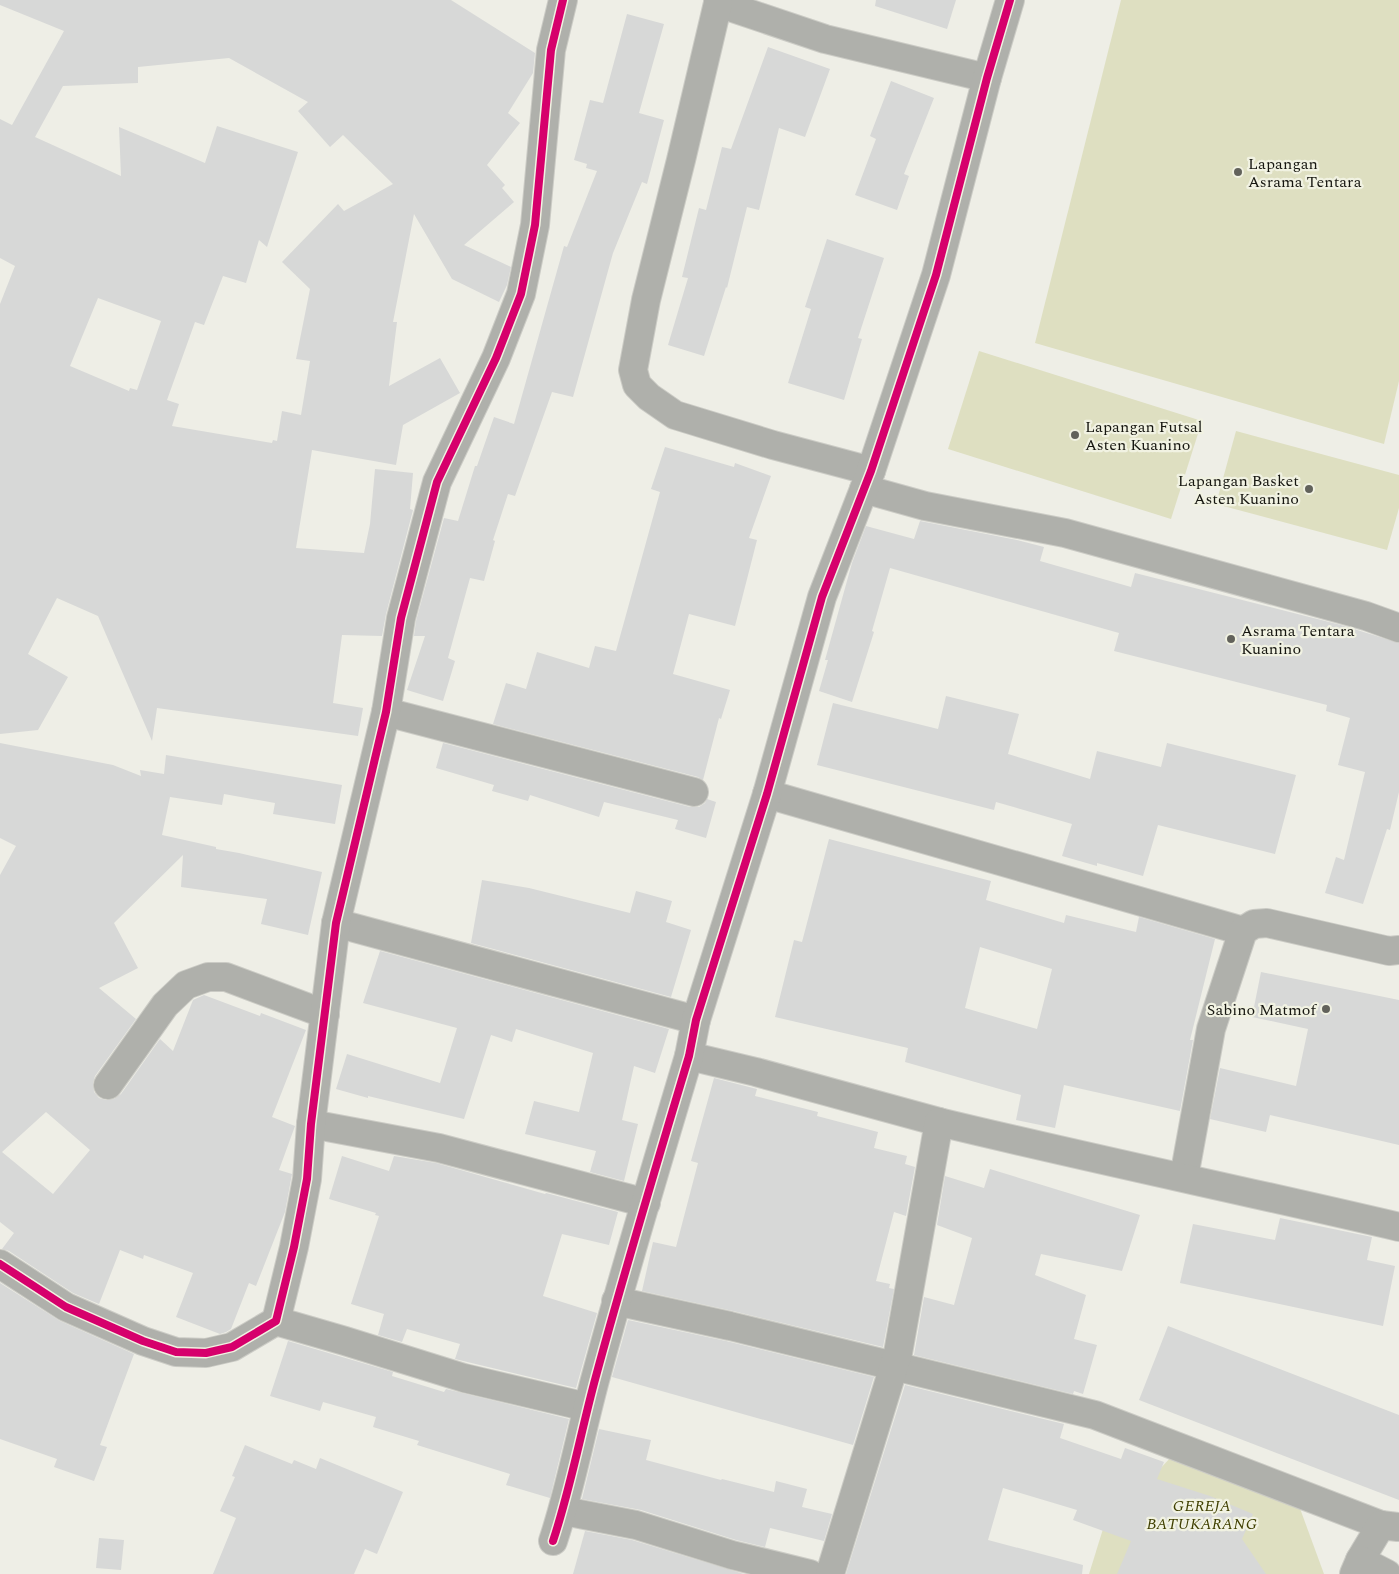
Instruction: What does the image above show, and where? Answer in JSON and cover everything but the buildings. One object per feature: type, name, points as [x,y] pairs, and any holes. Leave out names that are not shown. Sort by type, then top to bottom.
[{"type":"street","points":[[0,1264],[66,1307],[143,1341],[176,1352],[206,1353],[232,1347],[276,1321],[294,1247],[307,1179],[311,1124],[336,923],[386,712],[401,618],[437,482],[496,358],[521,294],[535,225],[551,50],[563,0]]},
{"type":"street","points":[[553,1541],[564,1511],[587,1407],[616,1301],[689,1056],[696,1020],[767,794],[822,597],[867,480],[936,275],[987,78],[1010,0]]},
{"type":"street","points":[[987,78],[825,39],[718,2],[646,300],[633,370],[637,385],[649,397],[675,415],[773,445],[867,480],[925,506],[1065,533],[1366,616],[1399,628]]},
{"type":"street","points":[[386,712],[694,792]]},
{"type":"street","points":[[767,794],[1242,931]]},
{"type":"street","points":[[336,923],[696,1020]]},
{"type":"street","points":[[1184,1177],[1212,1029],[1242,931],[1254,924],[1267,923],[1389,951],[1399,950]]},
{"type":"street","points":[[108,1085],[165,1005],[186,985],[208,977],[226,977],[325,1014]]},
{"type":"street","points":[[689,1056],[756,1072],[939,1122],[1399,1227]]},
{"type":"street","points":[[830,1574],[898,1353],[939,1122]]},
{"type":"street","points":[[311,1124],[439,1148],[646,1203]]},
{"type":"street","points":[[616,1301],[730,1326],[1096,1415],[1390,1526],[1357,1567],[1387,1574]]},
{"type":"street","points":[[276,1321],[464,1378],[587,1407]]},
{"type":"street","points":[[564,1511],[636,1525],[732,1555],[810,1574]]},
{"type":"green space","name":"Lapangan Asrama Tentara","points":[[1121,0],[1399,0],[1399,381],[1384,444],[1035,343]]},
{"type":"green space","name":"Lapangan Futsal Asten Kuanino","points":[[979,351],[1202,421],[1171,519],[948,449]]},
{"type":"green space","name":"Lapangan Basket Asten Kuanino","points":[[1236,431],[1399,475],[1399,508],[1387,550],[1216,504]]},
{"type":"green space","name":"GEREJA BATUKARANG","points":[[1191,1436],[1298,1503],[1324,1574],[1089,1574],[1103,1529]]},
{"type":"cycle path","points":[[0,1264],[66,1307],[143,1341],[176,1352],[206,1353],[232,1347],[276,1321],[294,1247],[307,1179],[311,1124],[336,923],[386,712],[401,618],[437,482],[496,358],[521,294],[535,225],[551,50],[563,0]]},
{"type":"cycle path","points":[[553,1541],[607,1336],[689,1056],[696,1020],[767,794],[822,597],[871,471],[936,275],[987,78],[1010,0]]},
{"type":"place","name":"Lapangan Asrama Tentara","points":[[1238,172]]},
{"type":"place","name":"Lapangan Futsal Asten Kuanino","points":[[1075,435]]},
{"type":"place","name":"Lapangan Basket Asten Kuanino","points":[[1309,489]]},
{"type":"place","name":"Asrama Tentara Kuanino","points":[[1231,639]]},
{"type":"place","name":"Sabino Matmof","points":[[1326,1009]]}]
